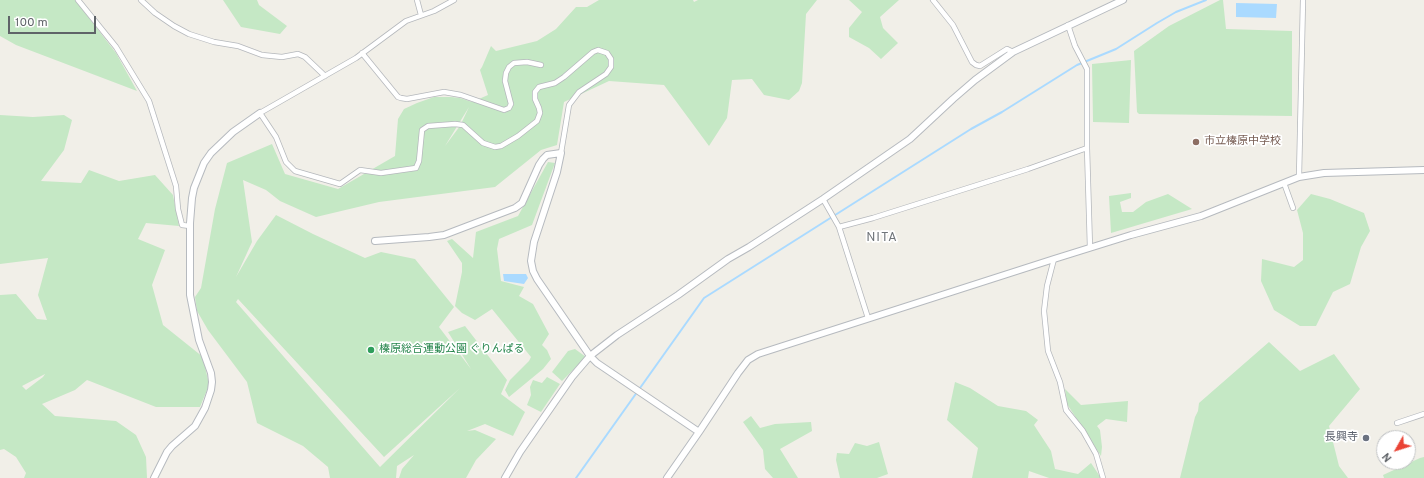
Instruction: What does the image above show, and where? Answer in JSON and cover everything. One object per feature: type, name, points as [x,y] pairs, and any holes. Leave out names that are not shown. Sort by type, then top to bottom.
[{"type":"street","points":[[78,0],[116,47],[149,101],[176,186],[178,209],[182,225],[190,226]]},
{"type":"street","points":[[141,0],[155,13],[189,34],[214,42],[238,46],[262,55],[282,57],[298,54],[305,56],[325,76]]},
{"type":"street","points":[[417,0],[421,15]]},
{"type":"street","points":[[154,478],[167,452],[195,426],[205,408],[211,390],[211,373],[199,340],[190,295],[190,226],[192,198],[204,163],[216,148],[233,132],[260,113],[362,53],[406,21],[434,11],[454,0]]},
{"type":"street","points":[[932,0],[953,25],[972,62],[976,65],[980,66],[1007,49],[1013,52]]},
{"type":"street","points":[[505,478],[520,452],[572,377],[590,356],[618,335],[678,296],[728,259],[823,199],[910,139],[964,89],[1013,52],[1123,0]]},
{"type":"street","points":[[1299,177],[1303,0]]},
{"type":"street","points":[[1068,25],[1075,46],[1087,69],[1087,148],[1090,248]]},
{"type":"street","points":[[260,113],[276,137],[286,162],[295,171],[340,184],[360,170],[381,173],[416,168],[419,161],[422,130],[428,126],[455,124],[463,125],[484,143],[495,147],[502,146],[537,121],[540,113],[535,99],[535,92],[539,87],[555,83],[593,52],[598,50],[607,53],[611,59],[611,67],[606,74],[579,92],[569,105],[558,172],[534,242],[531,261],[533,272],[590,356],[597,363],[699,432]]},
{"type":"street","points":[[362,53],[401,98],[407,99],[444,92],[461,95],[504,110],[509,108],[511,104],[506,81],[506,72],[509,67],[514,64],[527,62],[541,65]]},
{"type":"street","points":[[840,227],[874,218],[1028,169],[1087,148]]},
{"type":"street","points":[[375,241],[429,238],[444,235],[515,208],[522,203],[543,159],[547,155],[561,153]]},
{"type":"street","points":[[667,478],[738,373],[748,360],[758,354],[1054,259],[1201,216],[1299,177],[1324,173],[1424,170]]},
{"type":"street","points":[[1284,183],[1293,208]]},
{"type":"street","points":[[823,199],[840,227],[868,318]]},
{"type":"street","points":[[1054,259],[1047,286],[1044,311],[1048,351],[1060,382],[1066,410],[1083,431],[1096,454],[1103,478]]},
{"type":"street","points":[[1397,423],[1424,414]]},
{"type":"green space","points":[[0,0],[75,0],[116,53],[137,91],[16,45],[0,36]]},
{"type":"green space","points":[[223,0],[257,0],[259,5],[287,26],[280,34],[241,27]]},
{"type":"green space","points":[[599,0],[693,0],[694,2],[698,0],[817,0],[806,14],[802,83],[799,91],[789,100],[764,95],[752,79],[732,80],[727,118],[709,146],[664,85],[609,81],[564,102],[557,145],[541,150],[495,187],[379,202],[316,217],[280,201],[266,190],[243,180],[252,242],[236,277],[257,241],[276,215],[365,258],[381,252],[415,259],[454,307],[439,327],[471,369],[448,332],[465,326],[507,380],[501,394],[525,412],[513,436],[485,424],[467,431],[475,430],[496,439],[476,460],[466,478],[399,478],[402,469],[414,455],[397,466],[396,478],[330,478],[328,467],[303,446],[257,423],[247,382],[208,330],[197,311],[195,297],[201,288],[215,209],[227,163],[272,144],[285,174],[338,189],[395,156],[398,119],[404,109],[434,97],[460,98],[472,102],[488,95],[480,70],[491,46],[496,51],[537,41],[556,29],[576,7],[587,7]],"holes":[[[469,107],[460,126],[445,146]],[[238,299],[384,457],[460,388],[380,467],[236,302]]]},
{"type":"green space","points":[[849,0],[899,0],[880,17],[883,28],[898,43],[881,59],[869,48],[849,37],[849,28],[862,12]]},
{"type":"green space","points":[[1220,0],[1223,0],[1226,29],[1292,31],[1292,116],[1139,114],[1137,112],[1134,51],[1169,26]]},
{"type":"green space","points":[[1131,60],[1129,123],[1093,122],[1092,64]]},
{"type":"green space","points":[[0,115],[33,117],[64,115],[72,120],[64,150],[41,181],[81,183],[89,170],[119,181],[155,175],[173,195],[179,226],[146,223],[138,239],[165,250],[152,285],[163,325],[203,357],[209,385],[200,407],[156,407],[87,380],[75,390],[42,404],[55,416],[116,421],[136,435],[146,457],[147,478],[24,478],[26,473],[16,457],[4,449],[0,450],[0,295],[16,294],[37,319],[47,320],[38,295],[48,258],[0,264]],"holes":[[[45,374],[26,390],[22,386]]]},
{"type":"green space","points":[[548,162],[555,163],[532,225],[499,239],[497,249],[501,281],[524,287],[519,296],[533,304],[549,334],[542,345],[547,350],[551,359],[543,369],[509,397],[505,390],[510,380],[529,361],[531,357],[492,309],[475,320],[462,313],[455,306],[462,272],[462,263],[447,241],[452,239],[473,258],[476,232],[518,216]]},
{"type":"green space","points":[[1131,193],[1131,198],[1120,202],[1122,212],[1133,212],[1146,202],[1168,194],[1192,209],[1111,233],[1109,196]]},
{"type":"green space","points":[[1311,194],[1330,199],[1364,213],[1370,231],[1361,247],[1350,284],[1333,292],[1316,326],[1300,326],[1274,310],[1261,281],[1262,259],[1294,267],[1303,260],[1303,233],[1297,210]]},
{"type":"green space","points":[[1269,342],[1300,371],[1334,354],[1360,389],[1329,426],[1339,466],[1348,478],[1180,478],[1199,403]]},
{"type":"green space","points":[[575,349],[586,357],[562,381],[552,372],[568,351]]},
{"type":"green space","points":[[547,377],[560,384],[541,412],[527,405],[531,395],[530,387],[533,380],[542,383]]},
{"type":"green space","points":[[955,382],[970,388],[998,406],[1026,411],[1038,420],[1034,425],[1051,451],[1055,469],[1078,474],[1091,463],[1101,478],[1049,478],[1029,471],[1028,478],[972,478],[978,448],[947,420]]},
{"type":"green space","points":[[1065,389],[1081,405],[1128,401],[1127,422],[1106,419],[1097,426],[1100,430],[1102,447],[1101,456],[1067,404]]},
{"type":"green space","points":[[751,416],[760,428],[775,424],[811,422],[812,431],[780,449],[798,478],[773,478],[765,469],[763,450],[743,422]]},
{"type":"green space","points":[[879,442],[888,474],[877,478],[840,478],[836,460],[837,453],[849,454],[855,443],[867,446]]},
{"type":"green space","points":[[1424,457],[1424,478],[1384,478],[1383,475],[1394,470],[1416,470],[1416,460]]},
{"type":"water","points":[[1236,3],[1277,4],[1276,18],[1236,17]]},
{"type":"water","points":[[503,274],[526,274],[528,278],[524,284],[504,281]]},
{"type":"waterway","points":[[576,478],[704,298],[971,129],[1002,112],[1077,65],[1116,49],[1176,12],[1206,0]]},
{"type":"place","name":"市立榛原中学校","points":[[1196,142]]},
{"type":"place","name":"榛原総合運動公園 ぐりんぱる","points":[[371,350]]},
{"type":"place","name":"長興寺","points":[[1366,438]]},
{"type":"district","name":"NITA","points":[[882,238]]}]
